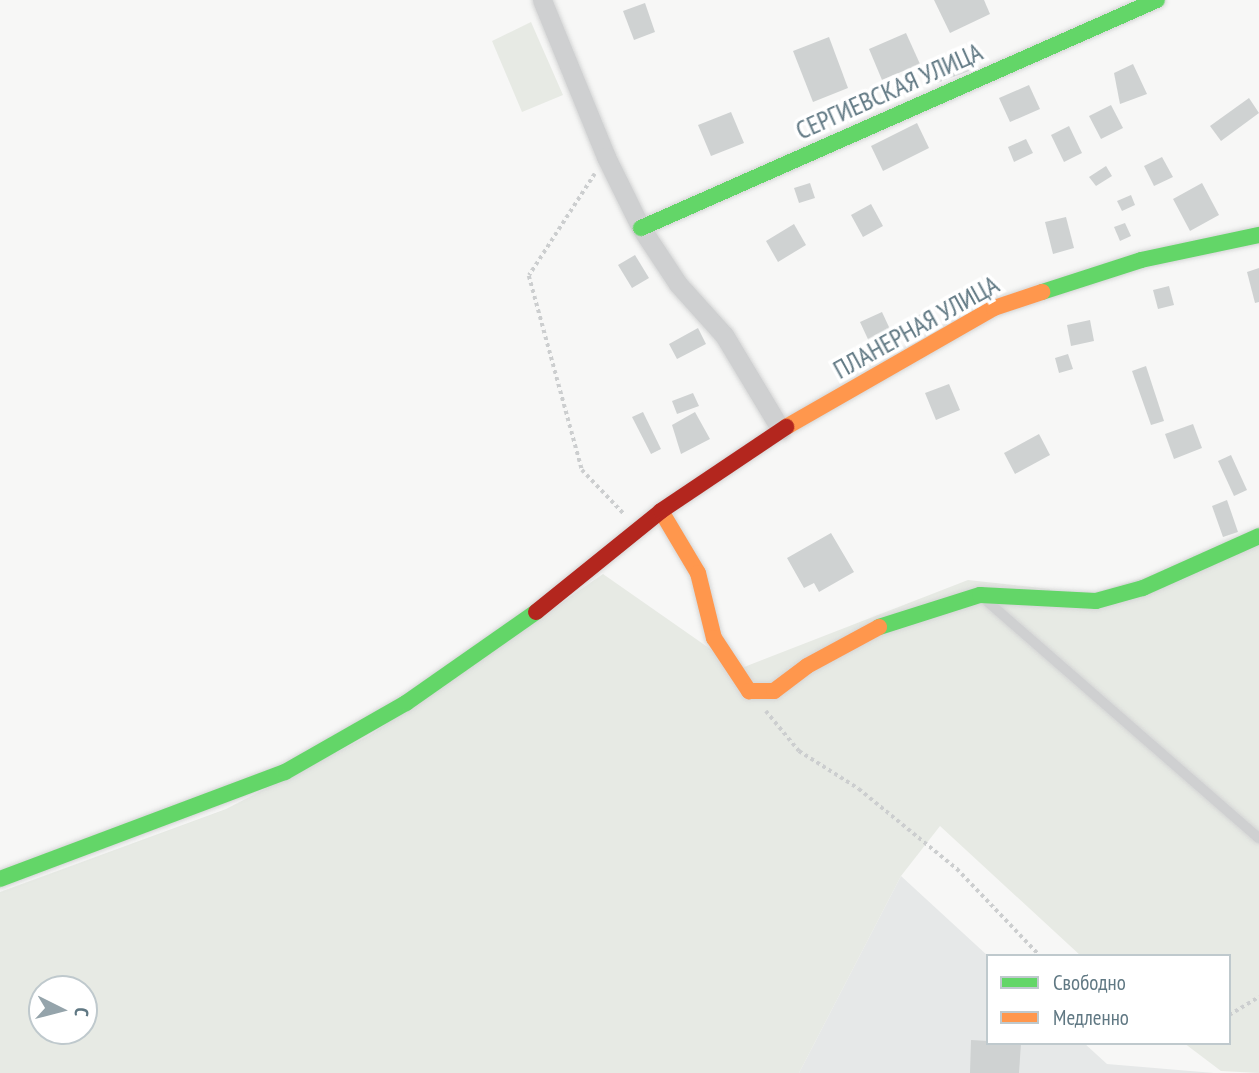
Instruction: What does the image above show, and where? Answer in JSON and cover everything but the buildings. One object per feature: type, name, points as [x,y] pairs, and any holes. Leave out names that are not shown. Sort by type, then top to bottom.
[{"type":"street","points":[[542,0],[606,157],[641,228],[678,284],[724,335],[780,430]]},
{"type":"street","name":"СЕРГИЕВСКАЯ УЛИЦА","points":[[641,228],[1157,0]]},
{"type":"street","name":"ПЛАНЕРНАЯ УЛИЦА","points":[[0,879],[285,772],[503,639],[661,511],[780,430],[994,308],[1140,260],[1259,235]]},
{"type":"street","points":[[661,511],[698,573],[714,638],[749,691],[774,691],[807,666],[887,623],[980,595],[1096,601],[1143,588],[1259,536]]},
{"type":"lane","points":[[980,595],[1259,838]]},
{"type":"path","points":[[606,157],[529,275],[582,470],[634,533]]},
{"type":"path","points":[[749,691],[799,751],[859,789],[957,869],[1038,954]]},
{"type":"path","points":[[1231,1014],[1259,997]]},
{"type":"shaded area","points":[[531,22],[563,95],[522,112],[492,41]]},
{"type":"shaded area","points":[[1259,543],[1259,1073],[1221,1071],[1187,1045],[1231,1045],[1231,954],[1079,954],[940,826],[901,876],[799,1073],[0,1073],[0,892],[226,809],[370,735],[603,574],[739,669],[968,580],[1050,589],[1050,606]]},
{"type":"shaded area","points":[[901,876],[986,954],[986,1045],[1086,1045],[1107,1064],[1214,1073],[799,1073]]},
{"type":"traffic: fast","points":[[641,228],[1157,0]]},
{"type":"traffic: fast","points":[[1042,292],[1141,260],[1259,235]]},
{"type":"traffic: fast","points":[[879,627],[980,595],[1096,601],[1143,588],[1259,536]]},
{"type":"traffic: fast","points":[[0,879],[285,772],[406,703],[536,612]]},
{"type":"traffic: slow","points":[[786,427],[994,308],[1042,292]]},
{"type":"traffic: slow","points":[[661,511],[698,573],[714,638],[749,691],[774,691],[807,666],[879,627]]},
{"type":"traffic: jam","points":[[536,612],[661,511],[786,427]]}]
